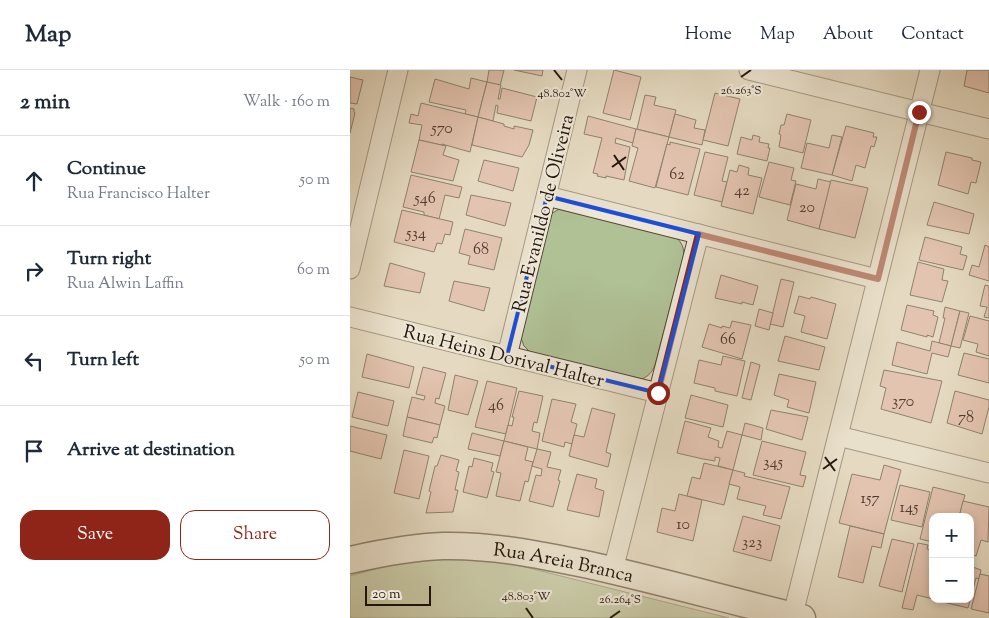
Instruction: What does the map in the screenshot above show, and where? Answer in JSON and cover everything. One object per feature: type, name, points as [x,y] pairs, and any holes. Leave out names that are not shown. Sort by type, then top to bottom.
[{"type":"street","points":[[350,269],[398,70]]},
{"type":"street","name":"Rua Evanildo de Oliveira","points":[[507,356],[577,70]]},
{"type":"street","points":[[796,617],[838,436],[930,70]]},
{"type":"street","points":[[754,71],[989,129]]},
{"type":"street","points":[[547,196],[878,279]]},
{"type":"street","points":[[613,570],[698,234]]},
{"type":"street","name":"Rua Heins Dorival Halter","points":[[350,317],[658,393]]},
{"type":"street","points":[[838,436],[989,474]]},
{"type":"street","name":"Rua Areia Branca","points":[[350,560],[415,548],[477,547],[511,550],[613,570],[796,617]]},
{"type":"highlighted area","points":[[547,196],[699,234],[658,393],[507,356]]},
{"type":"green space","points":[[561,208],[674,236],[682,246],[684,251],[683,258],[655,365],[650,374],[642,379],[531,353],[524,346],[521,338],[546,224],[549,215]]},
{"type":"green space","points":[[415,558],[501,561],[729,618],[350,618],[350,576]]},
{"type":"building","points":[[489,70],[504,70],[500,86],[487,82]]},
{"type":"building","points":[[514,70],[543,70],[542,76]]},
{"type":"building","points":[[614,70],[641,77],[630,120],[603,113]]},
{"type":"building","points":[[967,70],[989,70],[989,93],[964,86]]},
{"type":"building","points":[[350,77],[363,80],[357,104],[350,103]]},
{"type":"building","points":[[471,78],[487,82],[478,117],[465,114],[466,110],[429,102],[435,79],[469,89]]},
{"type":"building","points":[[487,82],[501,85],[498,99],[500,99],[502,88],[537,97],[531,121],[497,113],[498,106],[496,105],[493,121],[478,117]]},
{"type":"building","points":[[715,93],[740,99],[728,146],[703,140]]},
{"type":"building","points":[[645,95],[656,97],[654,105],[676,110],[669,137],[637,129]]},
{"type":"building","points":[[421,103],[478,117],[470,152],[419,140],[422,125],[409,123],[411,114],[418,116]]},
{"type":"building","points":[[350,108],[354,109],[355,113],[350,133]]},
{"type":"building","points":[[675,114],[696,120],[694,128],[705,130],[702,145],[669,137]]},
{"type":"building","points":[[787,114],[811,120],[803,153],[779,147],[781,125],[784,125]]},
{"type":"building","points":[[588,116],[636,129],[633,143],[616,138],[615,143],[630,147],[624,180],[597,176],[598,174],[593,173],[602,138],[584,134]]},
{"type":"building","points":[[478,117],[504,124],[504,126],[514,129],[514,126],[533,130],[529,145],[522,157],[472,145]]},
{"type":"building","points":[[846,126],[874,133],[873,137],[877,137],[874,147],[871,146],[865,168],[856,165],[852,181],[832,175]]},
{"type":"building","points":[[636,129],[669,137],[655,188],[629,181],[638,148],[632,146]]},
{"type":"building","points":[[753,135],[760,137],[759,142],[769,144],[767,161],[737,154],[741,137],[752,140]]},
{"type":"building","points":[[832,135],[842,137],[832,175],[801,168],[807,143],[829,148]]},
{"type":"building","points":[[419,140],[446,146],[443,155],[459,160],[453,181],[411,172]]},
{"type":"building","points":[[670,142],[700,149],[688,195],[656,187],[667,144],[670,145]]},
{"type":"building","points":[[705,152],[728,157],[722,181],[727,182],[722,202],[694,195]]},
{"type":"building","points":[[946,152],[981,162],[976,183],[971,182],[968,194],[938,185]]},
{"type":"building","points":[[484,160],[519,168],[513,191],[478,181]]},
{"type":"building","points":[[769,162],[794,168],[791,180],[796,181],[790,205],[759,197]]},
{"type":"building","points":[[739,165],[749,168],[748,175],[762,178],[753,214],[721,206],[730,170],[737,172]]},
{"type":"building","points":[[411,175],[462,187],[459,198],[445,195],[439,219],[424,215],[424,212],[403,207]]},
{"type":"building","points":[[818,179],[831,182],[819,229],[787,220],[796,184],[816,189]]},
{"type":"building","points":[[831,180],[868,188],[855,238],[819,229]]},
{"type":"building","points":[[471,195],[511,203],[505,226],[466,215]]},
{"type":"building","points":[[934,202],[974,214],[969,234],[927,225]]},
{"type":"building","points":[[402,210],[453,222],[450,235],[445,234],[442,244],[437,243],[434,252],[394,242]]},
{"type":"building","points":[[465,229],[502,238],[494,270],[468,264],[470,256],[459,253]]},
{"type":"building","points":[[925,237],[962,247],[960,254],[967,256],[963,270],[919,260]]},
{"type":"building","points":[[985,245],[989,247],[989,281],[969,275],[972,265],[979,267]]},
{"type":"building","points":[[918,262],[944,269],[942,280],[948,281],[942,302],[910,295]]},
{"type":"building","points":[[390,263],[425,273],[420,293],[384,286]]},
{"type":"building","points":[[721,275],[758,286],[753,305],[715,298]]},
{"type":"building","points":[[781,279],[794,282],[783,327],[770,324]]},
{"type":"building","points":[[454,281],[490,288],[484,311],[449,301]]},
{"type":"building","points":[[985,285],[989,286],[989,318],[984,317],[987,307],[980,306]]},
{"type":"building","points":[[799,296],[810,299],[811,297],[836,304],[827,339],[801,332],[805,316],[794,313]]},
{"type":"building","points":[[907,305],[934,311],[933,315],[938,317],[933,337],[901,330]]},
{"type":"building","points":[[945,307],[960,311],[951,346],[939,343],[945,318],[943,318]]},
{"type":"building","points":[[759,309],[773,313],[769,330],[755,326]]},
{"type":"building","points":[[960,311],[969,313],[960,348],[951,346]]},
{"type":"building","points":[[970,316],[989,321],[989,356],[976,352],[978,344],[963,340]]},
{"type":"building","points":[[732,321],[751,325],[742,359],[702,347],[709,324],[730,328]]},
{"type":"building","points":[[785,336],[825,347],[819,370],[778,361]]},
{"type":"building","points":[[932,341],[951,346],[948,357],[932,353],[927,374],[892,365],[897,342],[930,351]]},
{"type":"building","points":[[964,353],[989,359],[989,383],[958,375]]},
{"type":"building","points":[[367,354],[414,367],[409,388],[362,377]]},
{"type":"building","points":[[723,356],[745,361],[737,396],[715,391],[715,388],[694,383],[699,360],[721,365]]},
{"type":"building","points":[[751,362],[760,365],[751,400],[742,398]]},
{"type":"building","points":[[423,367],[446,373],[439,399],[436,398],[435,403],[445,406],[440,425],[407,417],[412,397],[424,400],[425,396],[416,394]]},
{"type":"building","points":[[884,370],[942,381],[931,423],[881,409],[886,388],[880,386]]},
{"type":"building","points":[[779,374],[816,382],[809,413],[787,407],[789,400],[774,395]]},
{"type":"building","points":[[455,375],[478,381],[468,415],[448,410]]},
{"type":"building","points":[[487,381],[517,388],[506,434],[475,427]]},
{"type":"building","points":[[519,391],[543,396],[537,423],[534,422],[532,431],[540,433],[537,449],[504,441],[508,425],[512,426],[514,417],[512,417]]},
{"type":"building","points":[[955,391],[989,400],[982,434],[947,423]]},
{"type":"building","points":[[358,392],[394,401],[388,426],[352,417]]},
{"type":"building","points":[[691,395],[728,405],[723,427],[685,418]]},
{"type":"building","points":[[552,399],[576,404],[571,422],[577,424],[572,444],[565,442],[564,447],[542,441]]},
{"type":"building","points":[[592,408],[615,414],[606,452],[611,454],[608,467],[569,456],[574,435],[584,437]]},
{"type":"building","points":[[771,410],[808,417],[802,440],[766,429]]},
{"type":"building","points":[[407,417],[440,425],[437,438],[434,437],[432,443],[403,436]]},
{"type":"building","points":[[685,421],[711,428],[708,437],[719,441],[718,447],[722,448],[727,431],[742,435],[733,470],[718,466],[720,458],[715,457],[715,461],[677,453]]},
{"type":"building","points":[[745,423],[763,428],[761,440],[742,435]]},
{"type":"building","points":[[350,426],[387,435],[381,459],[350,451]]},
{"type":"building","points":[[472,433],[504,441],[500,456],[468,449]]},
{"type":"building","points":[[504,441],[528,447],[525,460],[533,462],[528,482],[525,481],[520,501],[496,496],[501,473],[496,472]]},
{"type":"building","points":[[762,441],[806,452],[800,475],[806,476],[803,487],[753,475]]},
{"type":"building","points":[[537,449],[551,452],[547,467],[561,470],[553,507],[529,501],[536,475],[541,476],[542,469],[532,466]]},
{"type":"building","points":[[404,450],[429,456],[419,499],[394,493]]},
{"type":"building","points":[[441,455],[459,460],[456,471],[459,472],[455,490],[458,490],[453,512],[426,513],[435,466],[437,466]]},
{"type":"building","points":[[474,458],[493,463],[491,471],[494,472],[487,498],[463,492],[469,466],[472,467]]},
{"type":"building","points":[[704,463],[733,470],[724,505],[687,496],[692,477],[700,479]]},
{"type":"building","points":[[884,465],[901,470],[884,534],[839,523],[852,474],[880,480]]},
{"type":"building","points":[[733,470],[745,473],[744,476],[790,487],[781,519],[763,515],[766,506],[737,499],[740,487],[729,484]]},
{"type":"building","points":[[577,474],[597,479],[595,488],[604,491],[599,517],[567,510]]},
{"type":"building","points":[[900,485],[930,492],[922,527],[891,520]]},
{"type":"building","points":[[933,487],[965,495],[960,513],[929,513],[929,541],[920,539]]},
{"type":"building","points":[[679,494],[702,500],[693,541],[657,532],[662,508],[675,511]]},
{"type":"building","points":[[963,501],[989,507],[988,542],[981,540],[976,556],[974,555],[974,513],[960,513]]},
{"type":"building","points":[[743,516],[780,526],[771,561],[733,551]]},
{"type":"building","points":[[850,526],[884,534],[881,548],[872,546],[863,583],[838,577]]},
{"type":"building","points":[[892,539],[914,544],[902,592],[879,586]]},
{"type":"building","points":[[918,543],[928,545],[929,598],[917,595],[913,610],[902,608]]},
{"type":"building","points":[[974,567],[981,570],[979,579],[976,578],[974,586]]},
{"type":"building","points":[[980,574],[989,576],[989,613],[971,609]]},
{"type":"building","points":[[947,603],[969,603],[968,608]]},
{"type":"route","points":[[658,393],[698,234],[878,279],[919,112]]}]
